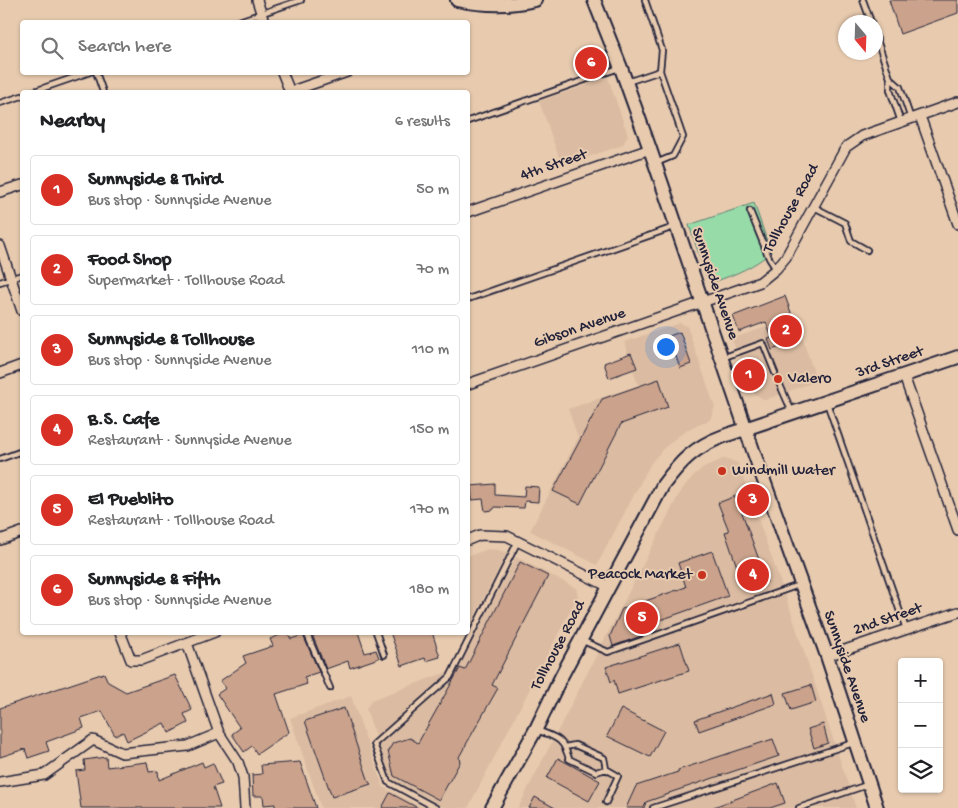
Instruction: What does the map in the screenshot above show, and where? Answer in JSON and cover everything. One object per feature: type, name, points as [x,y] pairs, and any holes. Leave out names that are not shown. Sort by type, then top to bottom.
[{"type":"main road","points":[[457,0],[470,3],[501,4],[535,0]]},
{"type":"main road","name":"Sunnyside Avenue","points":[[594,0],[621,68],[677,226],[800,584],[827,656],[877,808]]},
{"type":"main road","name":"3rd Street","points":[[746,429],[958,357]]},
{"type":"main road","name":"Tollhouse Road","points":[[492,808],[536,729],[663,485],[685,458],[718,438],[746,429]]},
{"type":"street","points":[[257,0],[263,18]]},
{"type":"street","points":[[283,75],[288,90]]},
{"type":"street","points":[[295,90],[338,75]]},
{"type":"street","points":[[901,122],[958,102]]},
{"type":"street","points":[[920,116],[958,224]]},
{"type":"street","name":"Tollhouse Road","points":[[703,302],[752,286],[776,269],[786,257],[846,147],[862,136],[901,122]]},
{"type":"street","name":"4th Street","points":[[470,211],[650,149]]},
{"type":"street","points":[[0,192],[20,185]]},
{"type":"street","points":[[0,246],[20,305]]},
{"type":"street","name":"Gibson Avenue","points":[[470,383],[703,302]]},
{"type":"street","points":[[0,372],[20,366]]},
{"type":"street","points":[[904,376],[958,530]]},
{"type":"street","points":[[0,540],[20,533]]},
{"type":"street","points":[[470,539],[480,535],[507,536],[609,587]]},
{"type":"street","name":"2nd Street","points":[[827,656],[958,612]]},
{"type":"street","points":[[121,635],[131,660],[141,660],[208,635]]},
{"type":"street","points":[[187,643],[219,734],[238,762],[243,777],[245,808]]},
{"type":"street","points":[[0,782],[44,775],[93,740],[122,752],[188,746],[219,734]]},
{"type":"lane","points":[[250,20],[263,18],[301,0]]},
{"type":"lane","points":[[645,0],[662,50],[660,71],[683,137],[673,156],[655,164]]},
{"type":"lane","points":[[863,0],[868,15]]},
{"type":"lane","points":[[883,58],[890,78],[890,90],[901,122]]},
{"type":"lane","points":[[470,120],[621,68]]},
{"type":"lane","points":[[626,83],[660,71]]},
{"type":"lane","points":[[38,90],[81,75]]},
{"type":"lane","points":[[97,75],[102,90]]},
{"type":"lane","points":[[890,78],[900,87],[911,119]]},
{"type":"lane","points":[[0,104],[20,97]]},
{"type":"lane","points":[[814,207],[844,223],[851,241],[867,250]]},
{"type":"lane","points":[[750,212],[769,258],[776,269]]},
{"type":"lane","points":[[470,298],[677,226]]},
{"type":"lane","points":[[0,282],[20,276]]},
{"type":"lane","points":[[722,358],[763,343],[776,373]]},
{"type":"lane","points":[[780,385],[793,413]]},
{"type":"lane","points":[[827,401],[906,629]]},
{"type":"lane","points":[[0,459],[20,452]]},
{"type":"lane","points":[[436,808],[388,782],[374,744],[450,677],[518,542]]},
{"type":"lane","points":[[581,640],[608,652],[800,584]]},
{"type":"lane","points":[[307,635],[330,688]]},
{"type":"lane","points":[[377,635],[384,655]]},
{"type":"lane","points":[[536,729],[559,739],[565,747],[569,759],[596,772],[606,769],[618,776],[606,802]]},
{"type":"lane","points":[[654,808],[855,742]]},
{"type":"lane","points":[[565,747],[575,744],[604,758],[606,769]]},
{"type":"lane","points":[[799,808],[869,784]]},
{"type":"shaded area","points":[[608,78],[628,135],[623,145],[562,166],[539,101]]},
{"type":"shaded area","points":[[795,317],[817,381],[765,400],[753,393],[740,357],[731,339]]},
{"type":"shaded area","points":[[680,323],[687,326],[715,407],[710,420],[691,428],[677,437],[651,463],[597,565],[530,531],[578,438],[568,409],[638,385],[624,342]]},
{"type":"shaded area","points":[[725,458],[738,463],[788,603],[856,808],[518,808],[678,496],[694,475],[704,467]]},
{"type":"shaded area","points":[[488,549],[507,553],[470,625],[470,555]]},
{"type":"shaded area","points":[[516,557],[576,588],[578,596],[468,808],[445,808],[391,780],[366,709],[371,700],[455,669],[457,671]]},
{"type":"shaded area","points":[[351,696],[383,787],[423,808],[321,808],[290,718]]},
{"type":"green space","points":[[754,203],[771,252],[744,270],[714,282],[707,278],[689,225]]},
{"type":"building","points":[[889,0],[958,0],[958,13],[900,34]]},
{"type":"building","points":[[785,296],[793,318],[796,317],[803,336],[795,339],[796,341],[772,350],[768,339],[772,338],[766,322],[739,332],[733,316]]},
{"type":"building","points":[[680,332],[691,364],[680,368],[669,336]]},
{"type":"building","points":[[631,353],[637,368],[609,378],[604,363]]},
{"type":"building","points":[[659,379],[668,407],[621,424],[580,504],[553,491],[602,399]]},
{"type":"building","points":[[495,484],[495,495],[524,497],[525,486],[539,487],[538,502],[525,501],[524,508],[495,507],[493,510],[485,511],[483,499],[472,500],[471,486]]},
{"type":"building","points":[[736,496],[767,582],[745,590],[725,532],[729,531],[718,503]]},
{"type":"building","points":[[712,551],[728,596],[652,623],[655,631],[613,646],[610,636],[622,609],[686,587],[678,563]]},
{"type":"building","points":[[520,562],[548,576],[492,685],[498,688],[459,757],[460,762],[439,800],[394,776],[388,751],[393,743],[410,738],[418,743],[460,668],[465,670]]},
{"type":"building","points":[[280,635],[289,635],[291,639],[303,635],[319,672],[304,677],[307,684],[276,694],[289,732],[257,754],[252,746],[244,752],[232,734],[240,728],[217,694],[226,688],[220,681],[246,663],[243,656],[273,646],[270,639]]},
{"type":"building","points":[[312,635],[359,635],[365,653],[376,650],[379,658],[350,668],[348,661],[326,669]]},
{"type":"building","points":[[391,635],[433,635],[440,657],[426,661],[425,658],[402,666]]},
{"type":"building","points":[[680,643],[689,671],[618,694],[614,680],[611,682],[606,667]]},
{"type":"building","points":[[104,673],[108,682],[126,692],[175,675],[192,710],[184,714],[188,723],[169,733],[164,723],[127,741],[123,732],[115,736],[102,711],[81,718],[84,728],[46,742],[49,751],[28,758],[25,749],[0,757],[0,708]]},
{"type":"building","points":[[811,685],[816,702],[791,710],[785,693]]},
{"type":"building","points":[[773,693],[776,704],[699,731],[695,720]]},
{"type":"building","points":[[344,708],[371,784],[332,797],[305,721]]},
{"type":"building","points":[[621,709],[664,731],[650,757],[607,736]]},
{"type":"building","points":[[823,724],[828,743],[814,748],[808,729]]},
{"type":"building","points":[[773,739],[779,756],[669,793],[646,802],[644,808],[626,808],[636,786],[678,772],[678,770]]},
{"type":"building","points":[[106,757],[107,767],[147,762],[149,772],[158,771],[159,780],[202,762],[204,767],[213,763],[222,784],[213,787],[220,808],[81,808],[76,771],[85,770],[84,760]]},
{"type":"building","points":[[558,758],[600,781],[589,801],[547,778]]},
{"type":"building","points":[[300,762],[316,808],[275,808],[275,804],[264,805],[263,796],[253,796],[252,775],[262,774],[261,765]]},
{"type":"building","points":[[778,783],[785,803],[770,808],[711,808]]},
{"type":"building","points":[[390,793],[418,808],[382,808]]},
{"type":"building","points":[[535,797],[555,808],[529,808]]},
{"type":"place","name":"Sunnyside & Fifth","points":[[591,63]]},
{"type":"place","name":"Food Shop","points":[[786,331]]},
{"type":"place","name":"Sunnyside & Third","points":[[749,375]]},
{"type":"place","name":"Valero","points":[[778,379]]},
{"type":"place","name":"Windmill Water","points":[[722,471]]},
{"type":"place","name":"Sunnyside & Tollhouse","points":[[753,500]]},
{"type":"place","name":"Peacock Market","points":[[702,575]]},
{"type":"place","name":"B.S. Cafe","points":[[753,575]]},
{"type":"place","name":"El Pueblito","points":[[642,618]]}]
